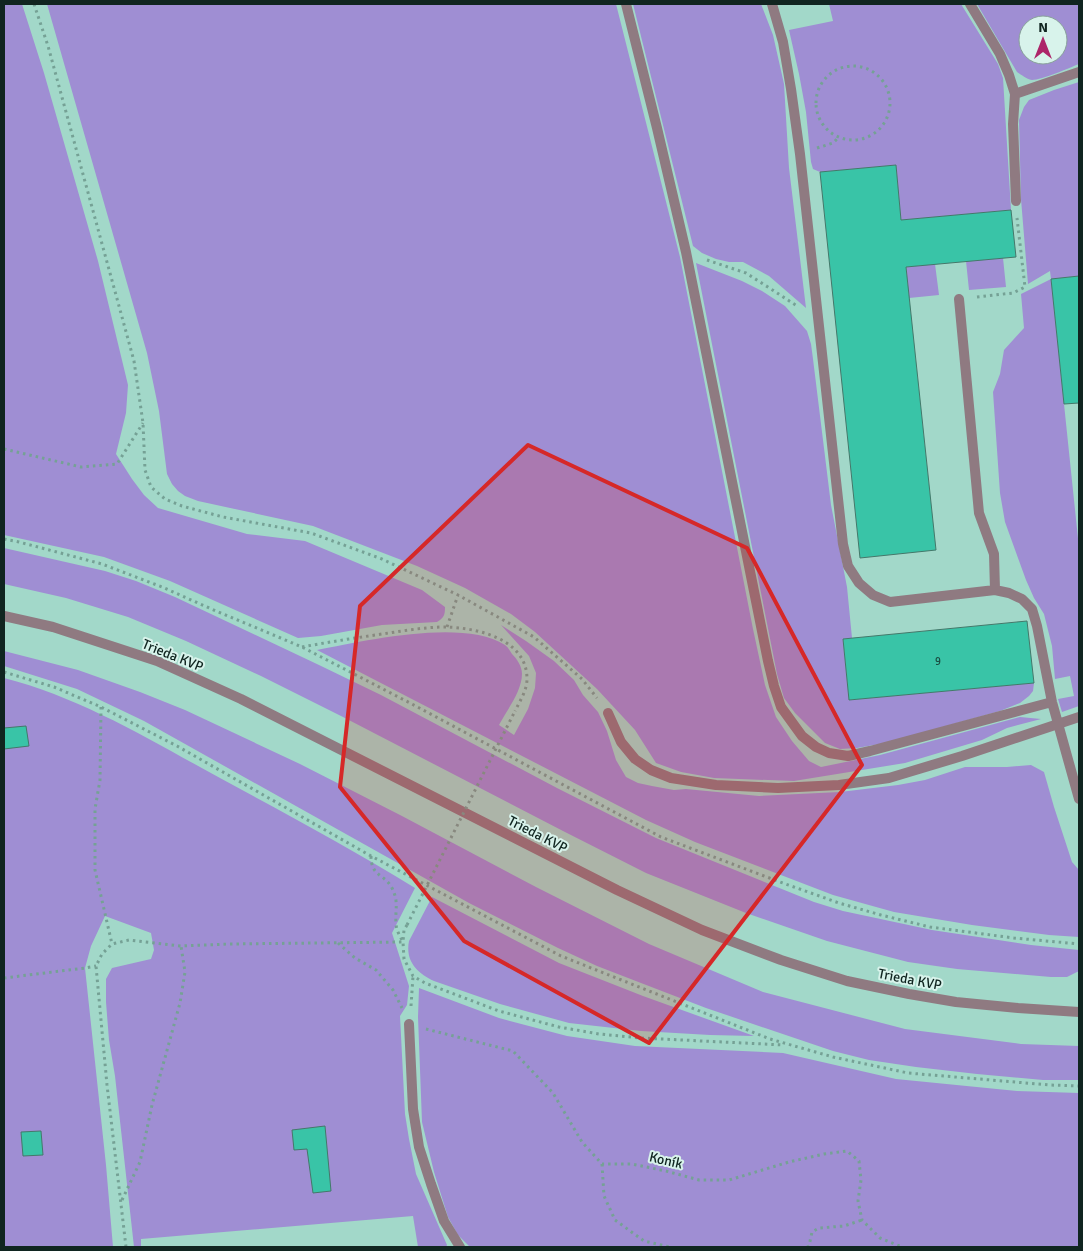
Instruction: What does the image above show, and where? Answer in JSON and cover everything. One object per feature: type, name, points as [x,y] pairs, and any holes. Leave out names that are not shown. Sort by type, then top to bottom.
[{"type":"street","points":[[626,4],[686,252],[766,651],[781,707],[802,736],[816,747],[829,753],[848,756],[1052,702]]},
{"type":"street","points":[[772,4],[783,42],[793,98],[843,544],[848,566],[859,583],[873,595],[890,602],[995,590],[1009,593],[1022,599],[1032,610],[1037,626],[1052,702],[1079,799]]},
{"type":"street","points":[[970,4],[1000,54],[1015,94],[1013,124],[1016,201]]},
{"type":"street","points":[[1015,94],[1079,72]]},
{"type":"street","points":[[959,299],[979,513],[994,554],[995,590]]},
{"type":"street","name":"Trieda KVP","points":[[4,616],[53,627],[157,661],[241,699],[617,890],[702,930],[781,960],[847,980],[909,994],[956,1002],[1079,1012]]},
{"type":"street","points":[[608,712],[621,742],[635,759],[651,770],[671,778],[716,785],[778,788],[839,785],[889,778],[1079,717]]},
{"type":"street","points":[[409,1024],[413,1109],[419,1147],[444,1222],[460,1247]]},
{"type":"path","points":[[34,4],[48,46],[134,361],[143,423],[145,470],[151,486],[165,499],[182,506],[223,517],[311,533],[382,559],[458,595],[534,637],[582,679],[608,712]]},
{"type":"path","points":[[860,66],[872,70],[888,88],[890,100],[889,113],[875,133],[864,138],[851,140],[829,131],[821,122],[816,104],[819,86],[836,69],[860,66]]},
{"type":"path","points":[[959,299],[1013,293],[1025,287],[1016,201]]},
{"type":"path","points":[[686,252],[746,273],[794,304],[819,330]]},
{"type":"path","points":[[4,449],[81,467],[117,464],[143,423]]},
{"type":"path","points":[[4,539],[102,564],[162,587],[302,647],[670,841],[839,903],[881,915],[930,927],[1079,944]]},
{"type":"path","points":[[447,627],[458,595]]},
{"type":"path","points":[[302,647],[420,628],[447,627],[488,633],[501,639],[520,655],[525,666],[527,680],[525,691],[404,930],[402,942]]},
{"type":"path","points":[[4,672],[54,687],[101,707],[177,746],[370,856],[561,956],[770,1039],[833,1057],[908,1073],[1079,1086]]},
{"type":"path","points":[[101,707],[100,780],[95,809],[94,870],[112,944]]},
{"type":"path","points":[[370,856],[373,869],[391,886],[395,898],[397,908],[396,924],[402,942],[404,959],[413,976],[425,983],[499,1011],[559,1027],[599,1034],[642,1038],[790,1045]]},
{"type":"path","points":[[126,1247],[107,1085],[96,966],[102,954],[112,944],[129,940],[181,946],[402,942]]},
{"type":"path","points":[[338,943],[355,958],[376,970],[393,990],[409,1024]]},
{"type":"path","points":[[121,1202],[140,1162],[152,1105],[180,1003],[184,972],[181,946]]},
{"type":"path","points":[[4,978],[96,966]]},
{"type":"path","points":[[409,1024],[413,976]]},
{"type":"path","points":[[409,1024],[513,1052],[553,1093],[582,1142],[602,1164],[604,1196],[615,1220],[644,1241],[670,1247]]},
{"type":"path","name":"Koník","points":[[602,1164],[632,1164],[699,1180],[728,1180],[789,1162],[847,1151],[859,1161],[861,1180],[858,1201],[862,1220]]},
{"type":"path","points":[[807,1247],[809,1246],[812,1232],[819,1228],[844,1226],[862,1220],[880,1238],[902,1247]]},
{"type":"highlighted area","points":[[528,445],[747,548],[862,765],[649,1043],[464,941],[340,787],[360,606]]},
{"type":"shaded area","points":[[4,4],[22,4],[44,73],[98,261],[128,385],[126,413],[116,454],[132,479],[144,495],[158,508],[247,534],[305,541],[422,590],[445,607],[444,616],[439,621],[382,625],[321,636],[298,638],[170,581],[104,557],[4,535]]},
{"type":"shaded area","points":[[47,4],[616,4],[680,257],[753,629],[765,685],[776,717],[792,741],[809,761],[821,767],[880,755],[1020,717],[1041,719],[1007,728],[982,740],[905,763],[794,781],[714,778],[681,772],[656,763],[635,730],[597,689],[535,632],[511,614],[465,588],[417,566],[313,526],[198,501],[178,491],[167,474],[159,411],[147,353]]},
{"type":"shaded area","points":[[633,4],[761,4],[773,35],[784,84],[789,168],[806,308],[769,276],[743,262],[729,262],[716,259],[702,253],[693,246]]},
{"type":"shaded area","points":[[829,4],[961,4],[998,64],[1003,78],[1011,210],[901,220],[896,165],[820,172],[813,169],[806,112],[789,30],[833,21]]},
{"type":"shaded area","points":[[977,4],[1079,4],[1079,64],[1056,74],[1032,80],[1017,72]]},
{"type":"shaded area","points":[[1079,82],[1079,276],[1051,279],[1050,271],[1028,284],[1021,199],[1019,120],[1029,100]]},
{"type":"shaded area","points":[[1003,258],[1006,287],[969,290],[966,261]]},
{"type":"shaded area","points":[[696,263],[762,291],[785,306],[807,331],[811,344],[831,505],[847,587],[852,638],[843,639],[849,700],[1034,683],[1033,691],[1020,703],[1000,711],[885,743],[840,749],[825,743],[795,713],[784,698],[777,674]]},
{"type":"shaded area","points":[[935,264],[939,295],[909,298],[906,267]]},
{"type":"shaded area","points":[[1051,279],[1079,548],[1079,706],[1062,712],[1058,699],[1074,696],[1070,676],[1055,679],[1052,646],[1044,614],[1026,580],[1005,522],[1000,493],[993,392],[1000,374],[1004,350],[1024,328],[1021,294]]},
{"type":"shaded area","points":[[4,548],[105,571],[175,597],[381,695],[656,838],[814,902],[843,911],[932,930],[1031,945],[1079,950],[1079,971],[1067,977],[1051,977],[957,969],[908,962],[827,941],[746,913],[646,873],[343,717],[186,641],[128,617],[66,598],[4,584]]},
{"type":"shaded area","points":[[501,625],[554,661],[574,680],[583,695],[598,712],[607,731],[616,760],[626,777],[638,783],[674,790],[686,789],[759,796],[840,792],[898,785],[925,780],[965,767],[1031,765],[1044,772],[1072,862],[1079,870],[1079,937],[972,925],[894,912],[833,895],[695,842],[646,820],[317,650],[386,637],[439,632],[465,633],[487,637],[506,646],[521,668],[520,687],[499,725],[514,735],[528,709],[535,688],[536,673],[529,656]]},
{"type":"shaded area","points":[[4,651],[78,670],[185,710],[300,764],[649,944],[763,992],[905,1029],[1021,1044],[1079,1046],[1079,1080],[1043,1080],[977,1074],[869,1060],[833,1051],[706,1008],[597,966],[469,903],[144,721],[77,689],[4,666]]},
{"type":"shaded area","points":[[4,678],[33,686],[115,721],[319,832],[415,888],[392,933],[409,986],[407,1005],[400,1016],[405,1114],[416,1174],[447,1245],[446,1247],[418,1247],[413,1216],[141,1239],[141,1247],[134,1247],[115,1076],[109,1040],[106,979],[112,968],[151,959],[154,950],[151,933],[105,916],[91,946],[85,968],[113,1247],[4,1247]]},
{"type":"shaded area","points":[[432,897],[559,963],[754,1036],[641,1031],[569,1023],[500,1004],[434,981],[422,974],[414,966],[408,948],[409,941]]},
{"type":"shaded area","points":[[419,988],[499,1018],[567,1036],[635,1046],[783,1053],[896,1079],[1017,1091],[1079,1093],[1079,1247],[470,1247],[458,1235],[448,1217],[434,1172],[422,1122],[418,1017]]},
{"type":"building","points":[[896,165],[901,220],[1011,210],[1016,257],[906,267],[936,550],[860,558],[820,172]]},
{"type":"building","points":[[1079,276],[1079,403],[1064,404],[1051,279]]},
{"type":"building","points":[[1027,621],[1034,683],[849,700],[843,639]]},
{"type":"building","points":[[26,726],[29,746],[4,749],[4,728]]},
{"type":"building","points":[[325,1126],[331,1191],[313,1193],[307,1149],[294,1150],[292,1130]]},
{"type":"building","points":[[41,1131],[43,1155],[23,1156],[21,1132]]}]
